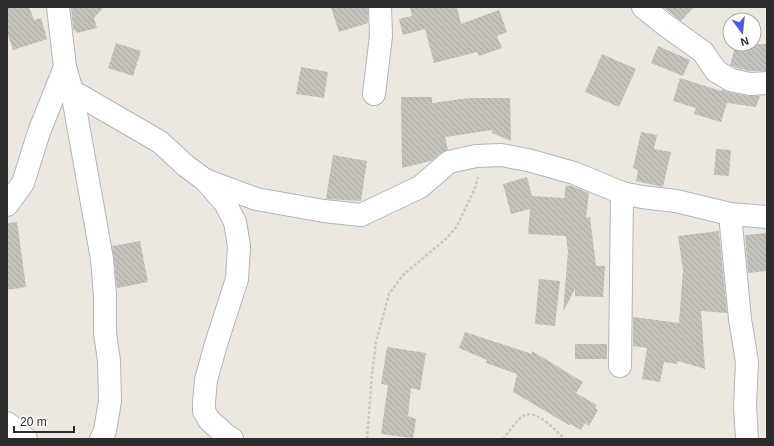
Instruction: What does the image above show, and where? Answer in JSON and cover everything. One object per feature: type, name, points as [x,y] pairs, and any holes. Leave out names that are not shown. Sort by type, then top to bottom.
[{"type":"street","points":[[58,7],[66,67],[72,91],[102,259],[105,289],[105,333],[110,401],[105,431],[101,439]]},
{"type":"street","points":[[374,94],[381,36],[380,7]]},
{"type":"street","points":[[643,7],[703,52],[716,71],[731,80],[750,84],[767,83]]},
{"type":"street","points":[[7,205],[23,183],[39,132],[66,67]]},
{"type":"street","points":[[72,91],[160,142],[186,166],[205,180],[225,203],[234,222],[238,246],[238,278],[208,373],[204,402],[204,411],[209,420],[232,439]]},
{"type":"street","points":[[205,180],[256,199],[324,211],[361,215],[420,188],[449,162],[476,156],[501,155],[528,160],[574,174],[622,193],[676,201],[730,214],[767,217]]},
{"type":"street","points":[[620,366],[622,193]]},
{"type":"street","points":[[730,214],[740,319],[747,362],[745,406],[747,439]]},
{"type":"street","points":[[7,423],[26,439]]},
{"type":"path","points":[[367,439],[376,342],[389,294],[403,275],[446,238],[457,226],[475,188],[484,156]]},
{"type":"path","points":[[503,439],[525,415],[532,415],[542,418],[565,439]]},
{"type":"building","points":[[7,7],[29,7],[34,20],[41,18],[47,39],[13,50],[7,32]]},
{"type":"building","points":[[71,7],[104,7],[94,18],[97,28],[77,33],[73,29]]},
{"type":"building","points":[[331,7],[368,7],[368,23],[339,32]]},
{"type":"building","points":[[410,7],[457,7],[461,24],[499,10],[507,32],[497,36],[502,48],[479,56],[477,52],[434,63],[425,29],[403,35],[399,19],[412,16]]},
{"type":"building","points":[[663,7],[694,7],[681,21]]},
{"type":"building","points":[[116,43],[141,51],[133,76],[108,68]]},
{"type":"building","points":[[762,44],[767,44],[767,71],[751,71],[736,68],[730,65],[734,52],[762,52]]},
{"type":"building","points":[[658,46],[690,60],[683,76],[651,63]]},
{"type":"building","points":[[602,54],[636,69],[619,107],[585,92]]},
{"type":"building","points":[[301,67],[328,72],[324,98],[296,94]]},
{"type":"building","points":[[680,78],[721,91],[722,89],[728,92],[748,96],[760,96],[756,107],[727,103],[721,122],[694,114],[696,108],[673,101]]},
{"type":"building","points":[[401,97],[432,97],[432,103],[469,98],[510,98],[511,141],[492,133],[492,130],[445,137],[448,150],[441,153],[431,161],[402,168]]},
{"type":"building","points":[[641,132],[657,135],[654,149],[671,152],[663,187],[636,181],[638,170],[633,168]]},
{"type":"building","points":[[716,149],[731,150],[729,176],[714,175]]},
{"type":"building","points":[[333,155],[367,161],[361,201],[326,199]]},
{"type":"building","points":[[527,177],[532,196],[564,198],[566,185],[589,193],[586,218],[590,217],[596,266],[605,266],[603,297],[575,296],[575,289],[563,312],[568,252],[566,236],[528,234],[530,209],[511,214],[503,184]]},
{"type":"building","points":[[17,222],[26,287],[7,290],[7,223]]},
{"type":"building","points":[[719,231],[727,313],[701,311],[705,369],[678,361],[677,364],[664,362],[660,382],[642,379],[647,348],[633,346],[633,317],[679,323],[683,270],[678,236]]},
{"type":"building","points":[[767,233],[767,271],[748,273],[745,235]]},
{"type":"building","points":[[140,241],[148,282],[117,288],[112,246]]},
{"type":"building","points":[[539,279],[560,281],[555,326],[535,324]]},
{"type":"building","points":[[465,332],[532,354],[532,351],[583,382],[576,393],[597,405],[595,408],[598,410],[589,426],[585,423],[581,430],[570,424],[569,425],[513,392],[517,374],[486,363],[487,360],[459,348]]},
{"type":"building","points":[[575,344],[607,344],[607,359],[575,359]]},
{"type":"building","points":[[387,347],[426,353],[420,390],[411,388],[408,416],[416,419],[413,438],[381,434],[388,385],[381,384]]}]
